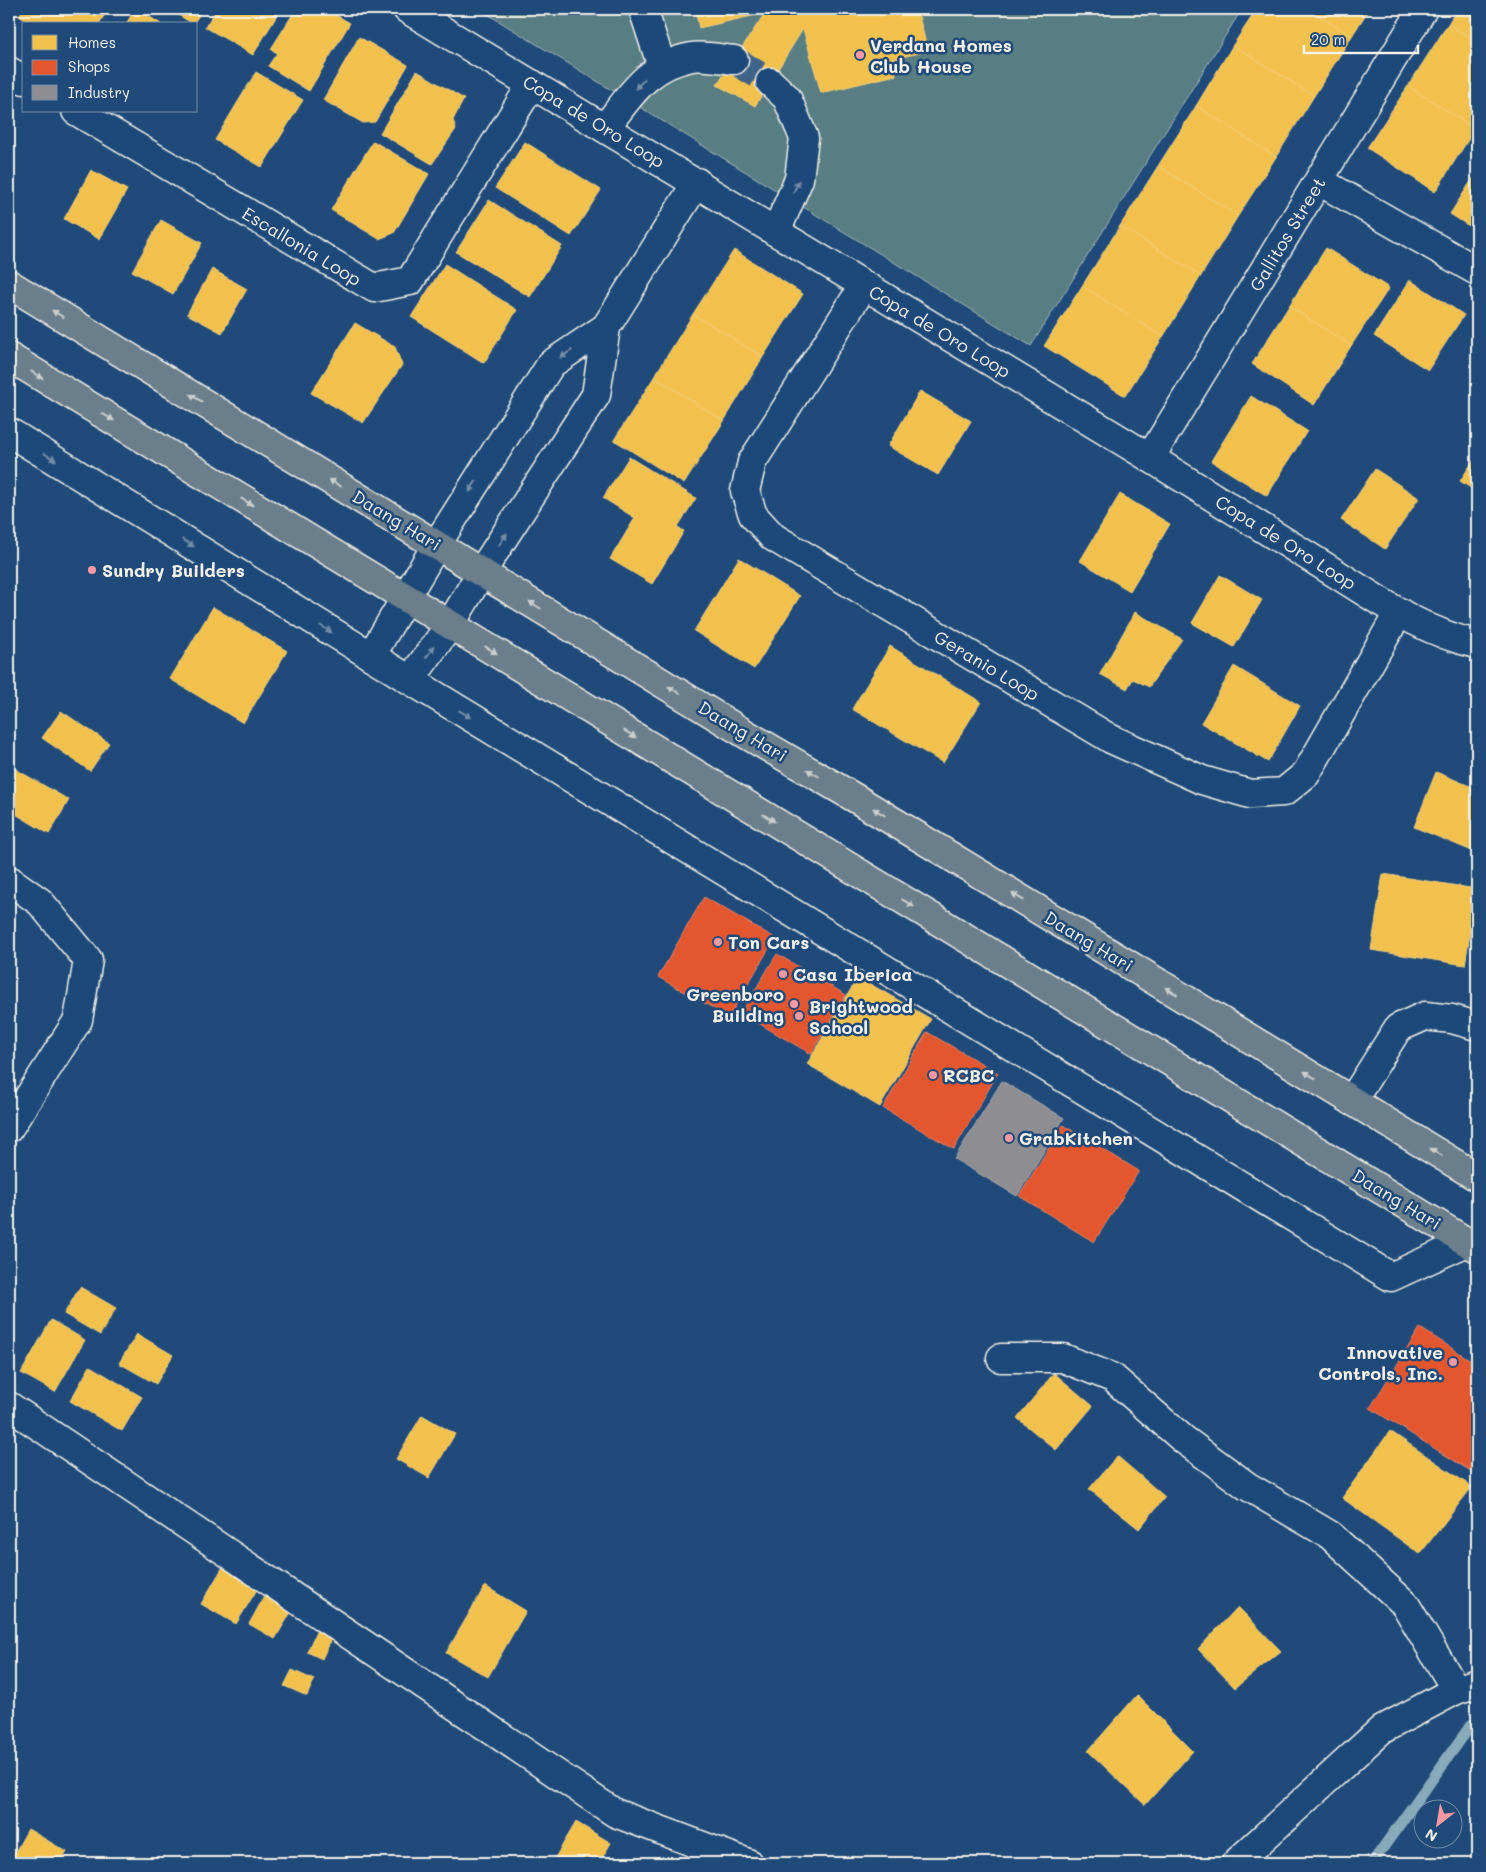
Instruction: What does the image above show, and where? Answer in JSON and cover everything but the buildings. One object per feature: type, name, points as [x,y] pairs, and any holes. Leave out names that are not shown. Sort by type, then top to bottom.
[{"type":"main road","name":"Daang Hari","points":[[9,284],[744,733],[855,798],[1477,1177]]},
{"type":"main road","name":"Daang Hari","points":[[9,357],[1472,1245]]},
{"type":"street","name":"Copa de Oro Loop","points":[[407,9],[697,182],[1399,612],[1455,640],[1477,644]]},
{"type":"street","points":[[643,9],[662,67]]},
{"type":"street","name":"Gallitos Street","points":[[1150,458],[1423,9]]},
{"type":"street","points":[[605,128],[642,80],[662,67],[692,57],[734,60]]},
{"type":"street","points":[[9,71],[22,79]]},
{"type":"street","points":[[770,82],[786,98],[804,138],[799,179],[776,232]]},
{"type":"street","name":"Escallonia Loop","points":[[78,112],[374,288],[410,281],[532,84]]},
{"type":"street","points":[[1319,181],[1477,270]]},
{"type":"street","points":[[410,680],[450,625],[596,395],[606,327],[697,182]]},
{"type":"street","name":"Geranio Loop","points":[[864,285],[752,462],[745,492],[753,515],[773,537],[1111,739],[1202,780],[1250,794],[1284,792],[1306,774],[1399,612]]},
{"type":"street","points":[[371,656],[436,544],[551,364],[606,327]]},
{"type":"street","points":[[9,432],[410,680],[1391,1277],[1472,1245]]},
{"type":"street","points":[[9,880],[40,902],[88,960],[78,1020],[9,1128]]},
{"type":"street","points":[[1352,1101],[1398,1028],[1426,1016],[1452,1019],[1477,1026]]},
{"type":"street","points":[[1001,1358],[1062,1358],[1113,1378],[1184,1439],[1247,1486],[1330,1534],[1405,1604],[1466,1687],[1381,1730],[1236,1863]]},
{"type":"street","points":[[9,1406],[615,1813],[748,1863]]},
{"type":"green space","points":[[479,9],[1242,9],[1031,346]]},
{"type":"waterway","points":[[1372,1863],[1471,1725]]},
{"type":"tunnel","points":[[734,60],[770,82]]},
{"type":"place","name":"Verdana Homes Club House","points":[[860,55]]},
{"type":"place","name":"Sundry Builders","points":[[92,570]]},
{"type":"place","name":"Ton Cars","points":[[718,942]]},
{"type":"place","name":"Casa Iberica","points":[[783,974]]},
{"type":"place","name":"Greenboro Building","points":[[794,1004]]},
{"type":"place","name":"Brightwood School","points":[[799,1016]]},
{"type":"place","name":"RCBC","points":[[933,1075]]},
{"type":"place","name":"GrabKitchen","points":[[1009,1138]]},
{"type":"place","name":"Innovative Controls, Inc.","points":[[1453,1362]]}]
